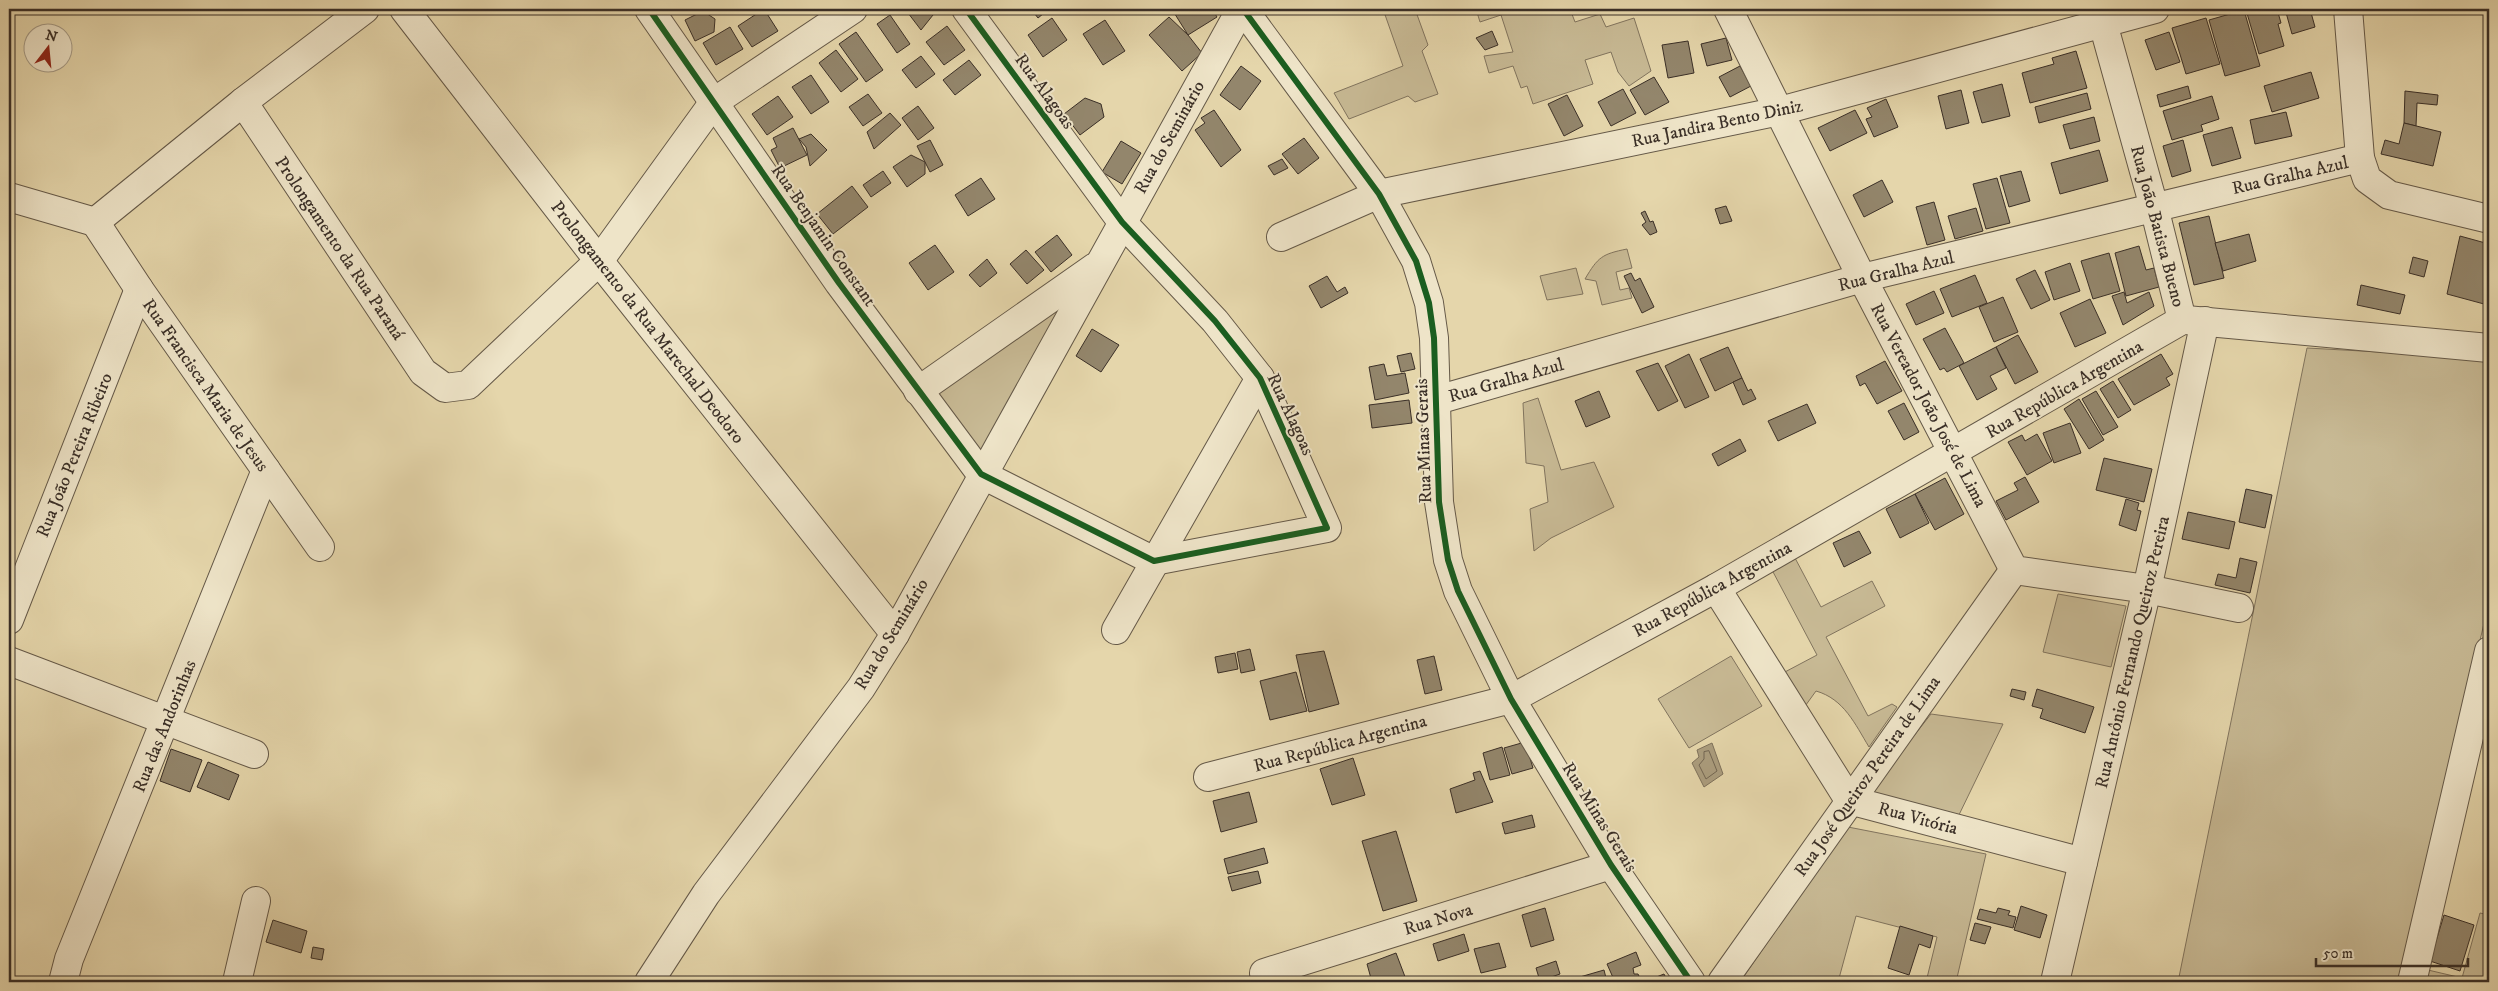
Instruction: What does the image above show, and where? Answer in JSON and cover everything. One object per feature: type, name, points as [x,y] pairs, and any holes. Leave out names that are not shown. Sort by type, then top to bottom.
[{"type":"street","points":[[9,197],[95,222],[243,102],[365,9]]},
{"type":"street","name":"Prolongamento da Rua Marechal Deodoro","points":[[404,9],[599,261],[895,634]]},
{"type":"street","name":"Rua Benjamin Constant","points":[[649,9],[839,284],[982,474]]},
{"type":"street","points":[[599,261],[714,102],[853,9]]},
{"type":"street","name":"Rua Alagoas","points":[[966,9],[1122,222],[1215,321],[1260,378],[1326,528],[1154,561]]},
{"type":"street","name":"Rua do Seminário","points":[[649,982],[706,894],[861,688],[895,634],[1098,264],[1242,9]]},
{"type":"street","name":"Rua Minas Gerais","points":[[1242,9],[1379,194],[1416,261],[1429,302],[1434,338],[1439,502],[1448,560],[1458,591],[1510,699],[1611,866],[1691,982]]},
{"type":"street","name":"Rua Vereador João José de Lima","points":[[1728,9],[1862,278],[2014,570]]},
{"type":"street","name":"Rua Jandira Bento Diniz","points":[[1282,236],[1379,194],[1780,111],[2101,16],[2154,9]]},
{"type":"street","points":[[2348,9],[2360,158],[2367,179],[2389,195],[2489,219]]},
{"type":"street","name":"Rua João Batista Bueno","points":[[2101,16],[2154,207],[2193,321],[2489,348]]},
{"type":"street","name":"Prolongamento da Rua Paraná","points":[[243,102],[423,372],[445,388],[468,385],[599,261]]},
{"type":"street","name":"Rua Gralha Azul","points":[[1437,400],[1862,278],[2360,158]]},
{"type":"street","name":"Rua Francisca Maria de Jesus","points":[[95,222],[139,289],[320,548]]},
{"type":"street","name":"Rua do Seminário","points":[[918,391],[1098,264]]},
{"type":"street","name":"Rua João Pereira Ribeiro","points":[[9,620],[139,289]]},
{"type":"street","name":"Rua República Argentina","points":[[1208,777],[1510,699],[1716,588],[1954,452],[2193,321]]},
{"type":"street","name":"Rua Antônio Fernando Queiroz Pereira","points":[[2055,982],[2147,589],[2193,321]]},
{"type":"street","points":[[1116,630],[1260,378]]},
{"type":"street","name":"Rua das Andorinhas","points":[[63,982],[69,959],[266,470]]},
{"type":"street","points":[[982,474],[1154,561]]},
{"type":"street","points":[[2014,570],[2147,589],[2240,608]]},
{"type":"street","name":"Rua José Queiroz Pereira de Lima","points":[[1722,982],[1849,800],[2014,570]]},
{"type":"street","points":[[1716,588],[1849,800]]},
{"type":"street","points":[[2412,982],[2489,651]]},
{"type":"street","points":[[9,661],[254,754]]},
{"type":"street","name":"Rua Vitória","points":[[1849,800],[2084,862]]},
{"type":"street","name":"Rua Nova","points":[[1264,973],[1611,866]]},
{"type":"street","points":[[237,982],[256,901]]},
{"type":"shaded area","points":[[1383,9],[1415,9],[1428,45],[1422,51],[1438,94],[1415,102],[1408,96],[1349,119],[1334,93],[1403,66]]},
{"type":"shaded area","points":[[1476,9],[1570,9],[1575,22],[1600,14],[1606,27],[1634,18],[1651,71],[1629,86],[1618,72],[1611,52],[1585,60],[1593,84],[1533,104],[1527,86],[1521,88],[1513,66],[1489,73],[1484,56],[1513,52],[1501,15],[1480,22]]},
{"type":"shaded area","points":[[1627,249],[1632,268],[1616,272],[1620,290],[1629,288],[1632,298],[1602,305],[1596,281],[1585,279],[1597,261],[1606,255]]},
{"type":"shaded area","points":[[1576,268],[1583,294],[1547,300],[1540,276]]},
{"type":"shaded area","points":[[1080,285],[984,460],[935,391]]},
{"type":"shaded area","points":[[2307,348],[2489,358],[2489,602],[2400,982],[2178,982]]},
{"type":"shaded area","points":[[1538,398],[1561,470],[1594,462],[1614,507],[1551,538],[1534,551],[1530,509],[1548,502],[1544,466],[1526,463],[1523,403]]},
{"type":"shaded area","points":[[1795,558],[1821,607],[1872,581],[1885,606],[1826,637],[1868,716],[1892,704],[1897,707],[1869,747],[1848,713],[1826,695],[1816,691],[1803,709],[1783,673],[1817,655],[1772,570]]},
{"type":"shaded area","points":[[2058,594],[2126,606],[2111,667],[2043,652]]},
{"type":"shaded area","points":[[1731,656],[1762,706],[1689,748],[1658,699]]},
{"type":"shaded area","points":[[1931,714],[2003,724],[1956,821],[1866,797]]},
{"type":"shaded area","points":[[1848,827],[1986,854],[1956,982],[1926,982],[1937,937],[1856,916],[1838,982],[1752,982],[1742,979]]},
{"type":"shaded area","points":[[2480,913],[2489,915],[2489,982],[2424,982],[2428,970],[2462,978]]},
{"type":"water","points":[[1712,743],[1723,774],[1704,787],[1692,763],[1699,757],[1697,750]]},
{"type":"building","points":[[764,9],[778,31],[752,47],[738,26]]},
{"type":"building","points":[[905,9],[936,9],[937,10],[921,30]]},
{"type":"building","points":[[1031,9],[1049,9],[1038,18]]},
{"type":"building","points":[[1176,9],[1212,9],[1217,17],[1188,35],[1173,11]]},
{"type":"building","points":[[2277,9],[2281,23],[2278,24],[2284,46],[2259,54],[2246,10]]},
{"type":"building","points":[[2285,9],[2310,9],[2315,27],[2292,34]]},
{"type":"building","points":[[2244,10],[2260,66],[2225,76],[2209,20]]},
{"type":"building","points":[[703,11],[715,19],[714,32],[695,41],[685,20]]},
{"type":"building","points":[[890,15],[910,44],[897,53],[877,24]]},
{"type":"building","points":[[1169,17],[1188,35],[1202,53],[1182,71],[1149,35]]},
{"type":"building","points":[[1052,18],[1067,40],[1043,57],[1028,35]]},
{"type":"building","points":[[2206,18],[2220,64],[2186,74],[2172,28]]},
{"type":"building","points":[[1105,20],[1125,51],[1103,65],[1083,34]]},
{"type":"building","points":[[947,26],[965,50],[944,65],[926,42]]},
{"type":"building","points":[[730,27],[743,49],[716,65],[703,43]]},
{"type":"building","points":[[1492,31],[1498,45],[1485,50],[1476,38]]},
{"type":"building","points":[[856,32],[883,70],[866,82],[839,44]]},
{"type":"building","points":[[2169,32],[2180,62],[2156,70],[2145,40]]},
{"type":"building","points":[[1726,38],[1732,60],[1707,66],[1701,44]]},
{"type":"building","points":[[1688,41],[1694,73],[1668,78],[1662,45]]},
{"type":"building","points":[[836,50],[858,79],[841,92],[819,63]]},
{"type":"building","points":[[2076,51],[2087,88],[2030,103],[2022,73],[2054,64],[2052,58]]},
{"type":"building","points":[[921,56],[935,74],[916,88],[902,70]]},
{"type":"building","points":[[969,60],[981,75],[955,95],[943,80]]},
{"type":"building","points":[[1241,66],[1261,81],[1240,110],[1220,95]]},
{"type":"building","points":[[1740,66],[1751,86],[1730,97],[1719,77]]},
{"type":"building","points":[[2311,72],[2319,98],[2272,112],[2264,86]]},
{"type":"building","points":[[811,75],[829,102],[811,114],[792,87]]},
{"type":"building","points":[[1654,77],[1669,102],[1645,115],[1630,90]]},
{"type":"building","points":[[2002,84],[2010,116],[1982,123],[1973,92]]},
{"type":"building","points":[[2188,86],[2191,98],[2160,107],[2157,95]]},
{"type":"building","points":[[1623,89],[1636,113],[1611,126],[1598,102]]},
{"type":"building","points":[[1961,90],[1969,123],[1946,129],[1938,96]]},
{"type":"building","points":[[2405,91],[2438,95],[2437,105],[2417,103],[2416,126],[2404,123]]},
{"type":"building","points":[[2087,93],[2091,109],[2039,123],[2035,107]]},
{"type":"building","points":[[868,94],[882,113],[863,126],[849,107]]},
{"type":"building","points":[[1567,95],[1583,126],[1564,136],[1548,104]]},
{"type":"building","points":[[778,96],[793,117],[767,135],[752,114]]},
{"type":"building","points":[[2212,96],[2219,119],[2201,125],[2203,131],[2172,140],[2163,111]]},
{"type":"building","points":[[1085,98],[1101,104],[1104,117],[1080,135],[1064,114]]},
{"type":"building","points":[[1886,99],[1898,127],[1874,137],[1866,119],[1872,117],[1867,108]]},
{"type":"building","points":[[918,106],[934,128],[918,140],[902,118]]},
{"type":"building","points":[[1214,110],[1241,150],[1221,167],[1195,130],[1205,123],[1201,118]]},
{"type":"building","points":[[1855,110],[1867,133],[1830,151],[1818,128]]},
{"type":"building","points":[[2286,112],[2292,136],[2255,144],[2250,120]]},
{"type":"building","points":[[890,113],[901,125],[874,149],[867,132]]},
{"type":"building","points":[[2094,117],[2100,141],[2070,149],[2063,125]]},
{"type":"building","points":[[2404,123],[2441,132],[2433,166],[2381,154],[2385,140],[2399,144]]},
{"type":"building","points":[[2232,127],[2241,158],[2212,166],[2203,135]]},
{"type":"building","points":[[793,128],[807,155],[780,168],[771,150],[777,147],[773,138]]},
{"type":"building","points":[[811,134],[827,150],[810,166],[806,147],[799,139]]},
{"type":"building","points":[[1304,138],[1319,158],[1298,174],[1282,154]]},
{"type":"building","points":[[930,140],[943,165],[930,172],[917,146]]},
{"type":"building","points":[[2183,140],[2191,171],[2172,177],[2163,146]]},
{"type":"building","points":[[1121,141],[1141,153],[1122,184],[1102,172]]},
{"type":"building","points":[[2099,150],[2108,181],[2060,194],[2051,163]]},
{"type":"building","points":[[911,155],[925,162],[925,174],[907,187],[893,167]]},
{"type":"building","points":[[1282,159],[1288,168],[1274,175],[1268,166]]},
{"type":"building","points":[[883,171],[891,183],[871,197],[863,185]]},
{"type":"building","points":[[2021,171],[2030,201],[2009,207],[2000,176]]},
{"type":"building","points":[[981,178],[995,199],[968,216],[955,195]]},
{"type":"building","points":[[1997,178],[2010,223],[1986,229],[1973,184]]},
{"type":"building","points":[[1882,180],[1893,202],[1864,217],[1853,195]]},
{"type":"building","points":[[852,186],[868,207],[833,234],[817,214]]},
{"type":"building","points":[[1934,202],[1945,240],[1927,245],[1916,207]]},
{"type":"building","points":[[1726,206],[1732,221],[1720,224],[1715,209]]},
{"type":"building","points":[[1976,208],[1983,231],[1955,239],[1948,216]]},
{"type":"building","points":[[1645,211],[1650,222],[1653,221],[1657,232],[1650,235],[1642,225],[1646,222],[1641,213]]},
{"type":"building","points":[[2209,216],[2224,278],[2194,285],[2179,223]]},
{"type":"building","points":[[2249,234],[2256,261],[2223,271],[2215,243]]},
{"type":"building","points":[[1057,235],[1072,255],[1051,272],[1035,252]]},
{"type":"building","points":[[2460,236],[2489,244],[2489,283],[2484,304],[2447,294]]},
{"type":"building","points":[[935,245],[954,272],[928,290],[909,263]]},
{"type":"building","points":[[2139,246],[2146,270],[2154,268],[2159,287],[2126,296],[2115,253]]},
{"type":"building","points":[[1026,250],[1044,270],[1027,284],[1010,264]]},
{"type":"building","points":[[2109,253],[2120,291],[2093,299],[2081,261]]},
{"type":"building","points":[[2413,257],[2428,261],[2424,277],[2409,273]]},
{"type":"building","points":[[987,259],[997,273],[980,287],[969,275]]},
{"type":"building","points":[[2070,263],[2080,291],[2054,300],[2045,272]]},
{"type":"building","points":[[2035,270],[2050,300],[2031,309],[2016,279]]},
{"type":"building","points":[[1631,273],[1635,281],[1640,278],[1654,307],[1642,313],[1624,276]]},
{"type":"building","points":[[1975,275],[1987,303],[1952,317],[1940,289]]},
{"type":"building","points":[[1327,276],[1337,292],[1345,287],[1348,293],[1321,308],[1309,286]]},
{"type":"building","points":[[2361,285],[2405,295],[2400,314],[2357,305]]},
{"type":"building","points":[[1934,291],[1944,313],[1916,325],[1906,304]]},
{"type":"building","points":[[2124,292],[2127,303],[2149,292],[2154,306],[2123,325],[2112,296]]},
{"type":"building","points":[[2003,297],[2018,332],[1994,342],[1979,307]]},
{"type":"building","points":[[2090,299],[2106,333],[2075,347],[2060,313]]},
{"type":"building","points":[[1945,328],[1964,363],[1947,372],[1944,368],[1940,370],[1923,339]]},
{"type":"building","points":[[1092,329],[1119,345],[1101,372],[1076,356]]},
{"type":"building","points":[[2018,335],[2038,372],[2015,384],[1996,347]]},
{"type":"building","points":[[1728,347],[1742,378],[1715,391],[1700,359]]},
{"type":"building","points":[[1996,347],[2006,368],[1990,376],[1997,389],[1977,400],[1959,366]]},
{"type":"building","points":[[1411,353],[1415,369],[1401,372],[1397,356]]},
{"type":"building","points":[[1689,354],[1709,397],[1685,408],[1665,366]]},
{"type":"building","points":[[2161,354],[2173,374],[2166,378],[2170,385],[2134,405],[2118,379]]},
{"type":"building","points":[[1885,361],[1902,391],[1877,404],[1865,383],[1860,386],[1856,376]]},
{"type":"building","points":[[1658,363],[1678,401],[1658,411],[1636,371]]},
{"type":"building","points":[[1384,364],[1387,376],[1405,373],[1409,393],[1375,400],[1369,367]]},
{"type":"building","points":[[1742,378],[1748,391],[1751,389],[1756,399],[1743,405],[1733,382]]},
{"type":"building","points":[[2113,381],[2131,410],[2118,418],[2100,389]]},
{"type":"building","points":[[1599,391],[1610,417],[1586,427],[1575,401]]},
{"type":"building","points":[[2096,391],[2118,427],[2103,435],[2082,399]]},
{"type":"building","points":[[2079,399],[2104,440],[2089,449],[2064,409]]},
{"type":"building","points":[[1409,400],[1412,423],[1372,428],[1369,405]]},
{"type":"building","points":[[1904,403],[1919,432],[1904,440],[1888,411]]},
{"type":"building","points":[[1807,404],[1816,423],[1778,441],[1768,421]]},
{"type":"building","points":[[2070,423],[2081,453],[2054,463],[2043,433]]},
{"type":"building","points":[[2037,434],[2052,461],[2027,475],[2008,442],[2022,435],[2025,441]]},
{"type":"building","points":[[1740,439],[1746,451],[1718,466],[1712,454]]},
{"type":"building","points":[[2104,458],[2152,469],[2144,502],[2096,490]]},
{"type":"building","points":[[2025,477],[2039,502],[2006,520],[1996,501],[2018,490],[2014,483]]},
{"type":"building","points":[[1945,478],[1964,514],[1935,530],[1915,494]]},
{"type":"building","points":[[2246,489],[2272,495],[2265,528],[2239,522]]},
{"type":"building","points":[[1915,494],[1929,523],[1900,538],[1886,509]]},
{"type":"building","points":[[2126,499],[2139,503],[2137,510],[2141,511],[2136,531],[2119,525]]},
{"type":"building","points":[[2188,512],[2235,522],[2229,549],[2182,539]]},
{"type":"building","points":[[1859,531],[1871,553],[1844,567],[1833,543]]},
{"type":"building","points":[[2240,558],[2257,562],[2250,593],[2215,585],[2218,574],[2236,578]]},
{"type":"building","points":[[1250,649],[1255,670],[1241,673],[1237,652]]},
{"type":"building","points":[[1324,651],[1339,704],[1309,712],[1296,655]]},
{"type":"building","points":[[1235,653],[1238,669],[1218,673],[1215,657]]},
{"type":"building","points":[[1434,656],[1442,690],[1425,694],[1417,660]]},
{"type":"building","points":[[1296,672],[1307,711],[1270,720],[1260,681]]},
{"type":"building","points":[[2012,689],[2026,692],[2024,700],[2010,696]]},
{"type":"building","points":[[2037,689],[2094,707],[2085,733],[2040,718],[2043,709],[2032,706]]},
{"type":"building","points":[[1525,742],[1533,768],[1512,774],[1504,748]]},
{"type":"building","points":[[1502,747],[1510,775],[1490,780],[1483,753]]},
{"type":"building","points":[[171,749],[202,760],[190,792],[160,781]]},
{"type":"building","points":[[1353,758],[1365,795],[1332,805],[1320,769]]},
{"type":"building","points":[[208,762],[239,775],[229,800],[197,787]]},
{"type":"building","points":[[1480,771],[1493,802],[1456,813],[1450,789],[1475,780],[1473,773]]},
{"type":"building","points":[[1249,792],[1257,822],[1221,832],[1213,801]]},
{"type":"building","points":[[1532,815],[1535,827],[1505,834],[1502,823]]},
{"type":"building","points":[[1396,831],[1417,901],[1383,911],[1362,841]]},
{"type":"building","points":[[1264,848],[1268,863],[1228,874],[1224,859]]},
{"type":"building","points":[[1258,871],[1261,883],[1232,891],[1228,877]]},
{"type":"building","points":[[2021,906],[2047,915],[2040,938],[2014,930]]},
{"type":"building","points":[[1545,908],[1554,940],[1531,947],[1522,915]]},
{"type":"building","points":[[1998,908],[2010,911],[2008,915],[2016,917],[2013,928],[1977,919],[1980,909],[1996,913]]},
{"type":"building","points":[[2444,915],[2474,925],[2460,971],[2430,961]]},
{"type":"building","points":[[273,920],[307,931],[301,953],[266,942]]},
{"type":"building","points":[[1975,923],[1991,927],[1985,944],[1970,940]]},
{"type":"building","points":[[1900,926],[1933,936],[1930,948],[1919,944],[1909,975],[1888,968]]},
{"type":"building","points":[[1464,934],[1469,951],[1438,961],[1433,944]]},
{"type":"building","points":[[1499,943],[1506,967],[1481,973],[1474,949]]},
{"type":"building","points":[[313,947],[324,949],[322,960],[311,958]]},
{"type":"building","points":[[1636,952],[1641,965],[1633,968],[1634,974],[1638,974],[1641,980],[1635,982],[1615,982],[1607,964]]},
{"type":"building","points":[[1396,953],[1407,982],[1387,982],[1386,979],[1372,982],[1367,964]]},
{"type":"building","points":[[1556,961],[1560,974],[1540,981],[1536,968]]},
{"type":"building","points":[[1604,970],[1607,982],[1574,982],[1573,979]]},
{"type":"building","points":[[1664,974],[1668,982],[1644,982]]},
{"type":"cycle path","points":[[649,9],[839,283],[981,474],[1154,561],[1327,528],[1260,378],[1215,321],[1122,222],[966,9]]},
{"type":"cycle path","points":[[1243,9],[1379,194],[1416,261],[1429,303],[1434,338],[1439,502],[1448,560],[1458,591],[1511,699],[1611,865],[1691,982]]}]
